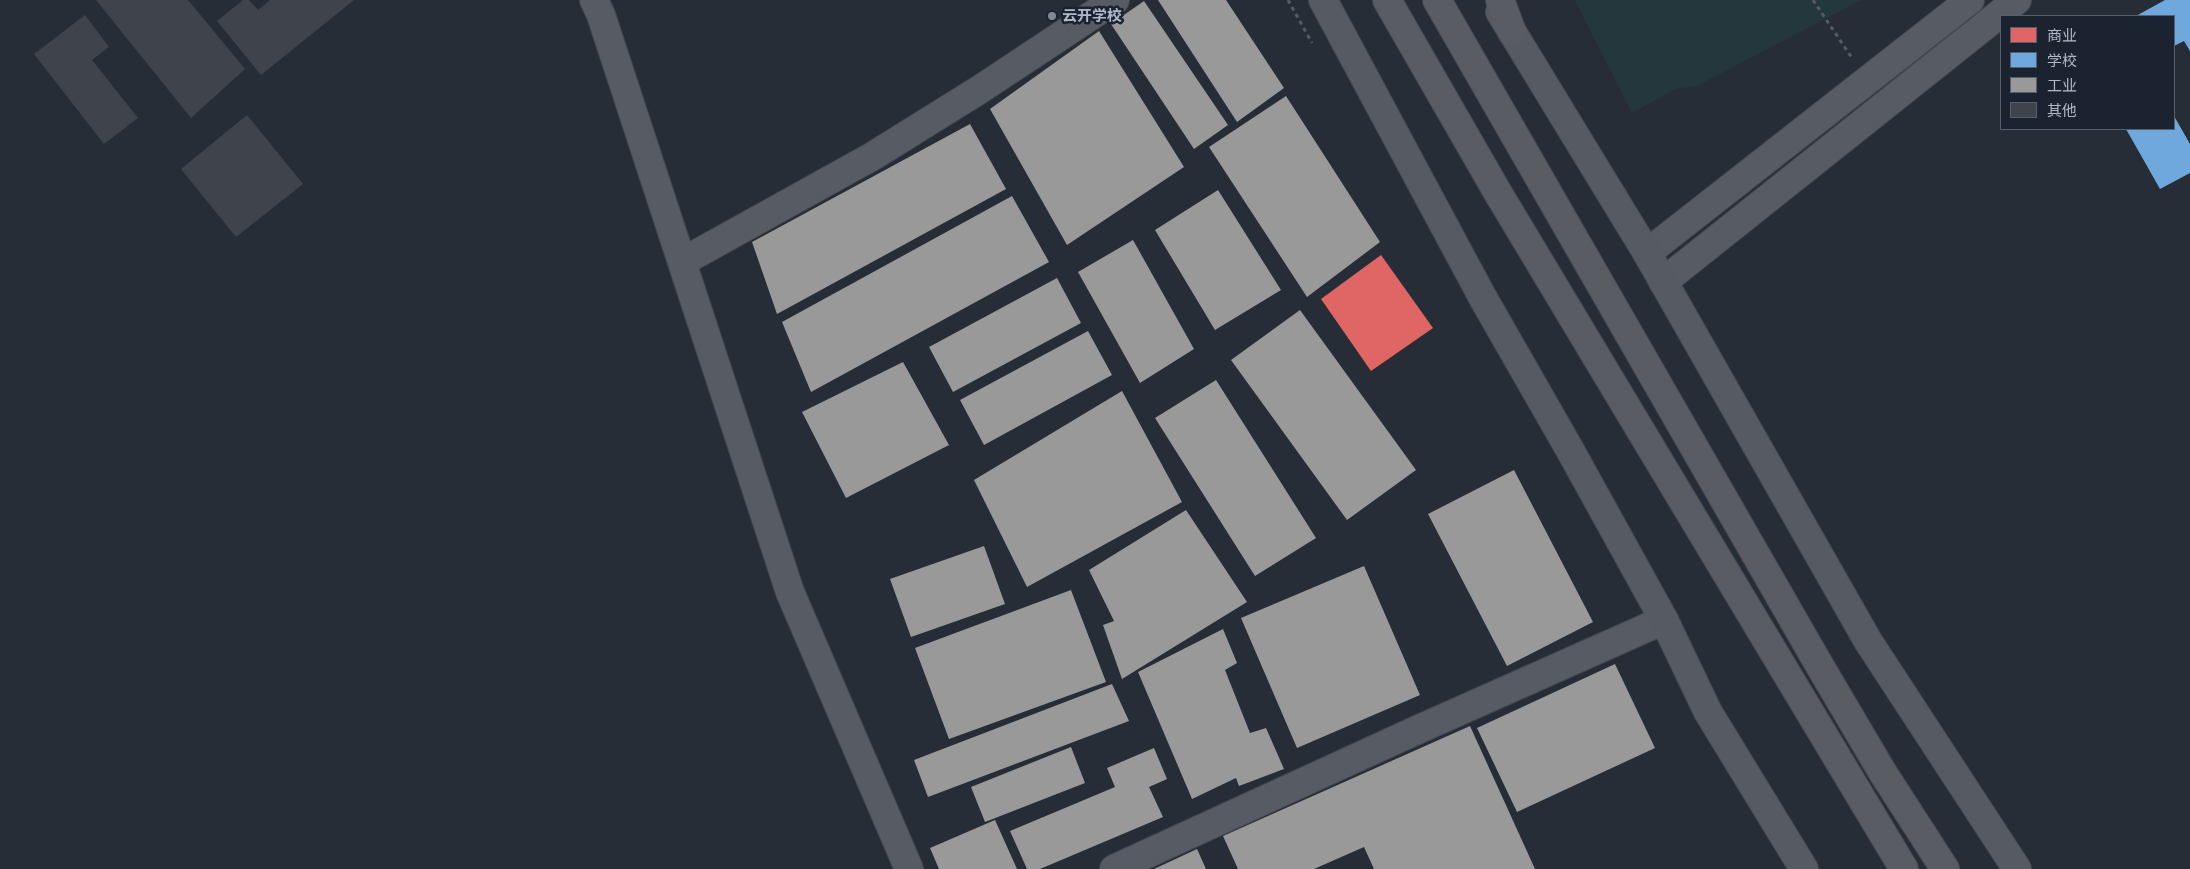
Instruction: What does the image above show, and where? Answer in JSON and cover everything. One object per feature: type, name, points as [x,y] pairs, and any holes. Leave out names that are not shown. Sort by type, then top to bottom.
[{"type":"highway","points":[[1387,0],[1498,193],[1904,869]]},
{"type":"highway","points":[[1437,0],[1821,668],[1883,773],[1944,869]]},
{"type":"highway","points":[[1500,0],[1512,32]]},
{"type":"main road","points":[[1323,0],[1483,298],[1664,620],[1708,712],[1804,869]]},
{"type":"main road","points":[[1493,0],[1663,282],[1868,641],[2017,869]]},
{"type":"street","points":[[594,0],[601,15],[790,592],[909,869]]},
{"type":"street","points":[[682,262],[874,156],[979,90],[1115,0]]},
{"type":"street","points":[[1646,253],[1868,82],[1970,0]]},
{"type":"street","points":[[1663,282],[2017,0]]},
{"type":"street","points":[[1114,869],[1417,730],[1664,620]]},
{"type":"path","points":[[1813,0],[1868,82]]},
{"type":"green space","points":[[1575,0],[1861,0],[1697,86],[1675,89],[1632,113]]},
{"type":"building: 商业","points":[[1381,255],[1433,328],[1371,371],[1321,299]]},
{"type":"building: 学校","points":[[2165,0],[2190,0],[2190,51],[2184,41],[2175,46],[2175,15],[2138,15]]},
{"type":"building: 学校","points":[[2175,118],[2190,144],[2190,173],[2160,189],[2127,130],[2175,130]]},
{"type":"building: 工业","points":[[1158,0],[1226,0],[1284,88],[1237,122]]},
{"type":"building: 工业","points":[[1144,1],[1228,125],[1194,149],[1111,24]]},
{"type":"building: 工业","points":[[1099,31],[1184,167],[1067,245],[990,109]]},
{"type":"building: 工业","points":[[1286,96],[1380,242],[1307,297],[1209,147]]},
{"type":"building: 工业","points":[[970,124],[1006,189],[777,314],[752,242]]},
{"type":"building: 工业","points":[[1218,190],[1281,290],[1215,330],[1155,230]]},
{"type":"building: 工业","points":[[1012,196],[1049,262],[811,392],[782,322]]},
{"type":"building: 工业","points":[[1133,240],[1194,349],[1140,383],[1078,272]]},
{"type":"building: 工业","points":[[1057,278],[1081,323],[953,392],[929,347]]},
{"type":"building: 工业","points":[[1300,310],[1416,470],[1347,520],[1231,360]]},
{"type":"building: 工业","points":[[1088,331],[1112,375],[984,445],[960,400]]},
{"type":"building: 工业","points":[[903,362],[949,445],[846,498],[802,412]]},
{"type":"building: 工业","points":[[1216,380],[1316,538],[1255,576],[1155,418]]},
{"type":"building: 工业","points":[[1122,391],[1182,502],[1027,587],[974,480]]},
{"type":"building: 工业","points":[[1514,470],[1593,622],[1507,666],[1428,514]]},
{"type":"building: 工业","points":[[1186,510],[1247,602],[1122,679],[1103,625],[1114,621],[1089,570]]},
{"type":"building: 工业","points":[[984,546],[1005,604],[911,637],[890,579]]},
{"type":"building: 工业","points":[[1364,566],[1420,695],[1297,748],[1241,618]]},
{"type":"building: 工业","points":[[1071,590],[1106,682],[949,739],[915,648]]},
{"type":"building: 工业","points":[[1223,629],[1237,663],[1225,670],[1250,733],[1266,728],[1284,769],[1239,786],[1236,778],[1192,799],[1138,672]]},
{"type":"building: 工业","points":[[1615,664],[1655,748],[1517,812],[1477,728]]},
{"type":"building: 工业","points":[[1112,684],[1129,721],[928,797],[914,760]]},
{"type":"building: 工业","points":[[1470,726],[1535,869],[1374,869],[1364,847],[1314,869],[1238,869],[1223,836]]},
{"type":"building: 工业","points":[[1071,747],[1085,783],[985,822],[971,787]]},
{"type":"building: 工业","points":[[1154,748],[1167,779],[1149,787],[1163,817],[1040,869],[1027,869],[1010,831],[1115,787],[1107,768]]},
{"type":"building: 工业","points":[[995,820],[1017,869],[939,869],[930,848]]},
{"type":"building: 工业","points":[[1197,849],[1206,869],[1154,869]]},
{"type":"building: 其他","points":[[96,0],[188,0],[245,69],[191,118]]},
{"type":"building: 其他","points":[[243,0],[249,0],[258,10],[270,0],[354,0],[261,75],[217,21]]},
{"type":"building: 其他","points":[[85,15],[109,47],[92,60],[138,118],[104,144],[34,54]]},
{"type":"building: 其他","points":[[247,115],[303,184],[236,237],[181,169]]},
{"type":"place","name":"云开学校","points":[[1052,16]]}]
